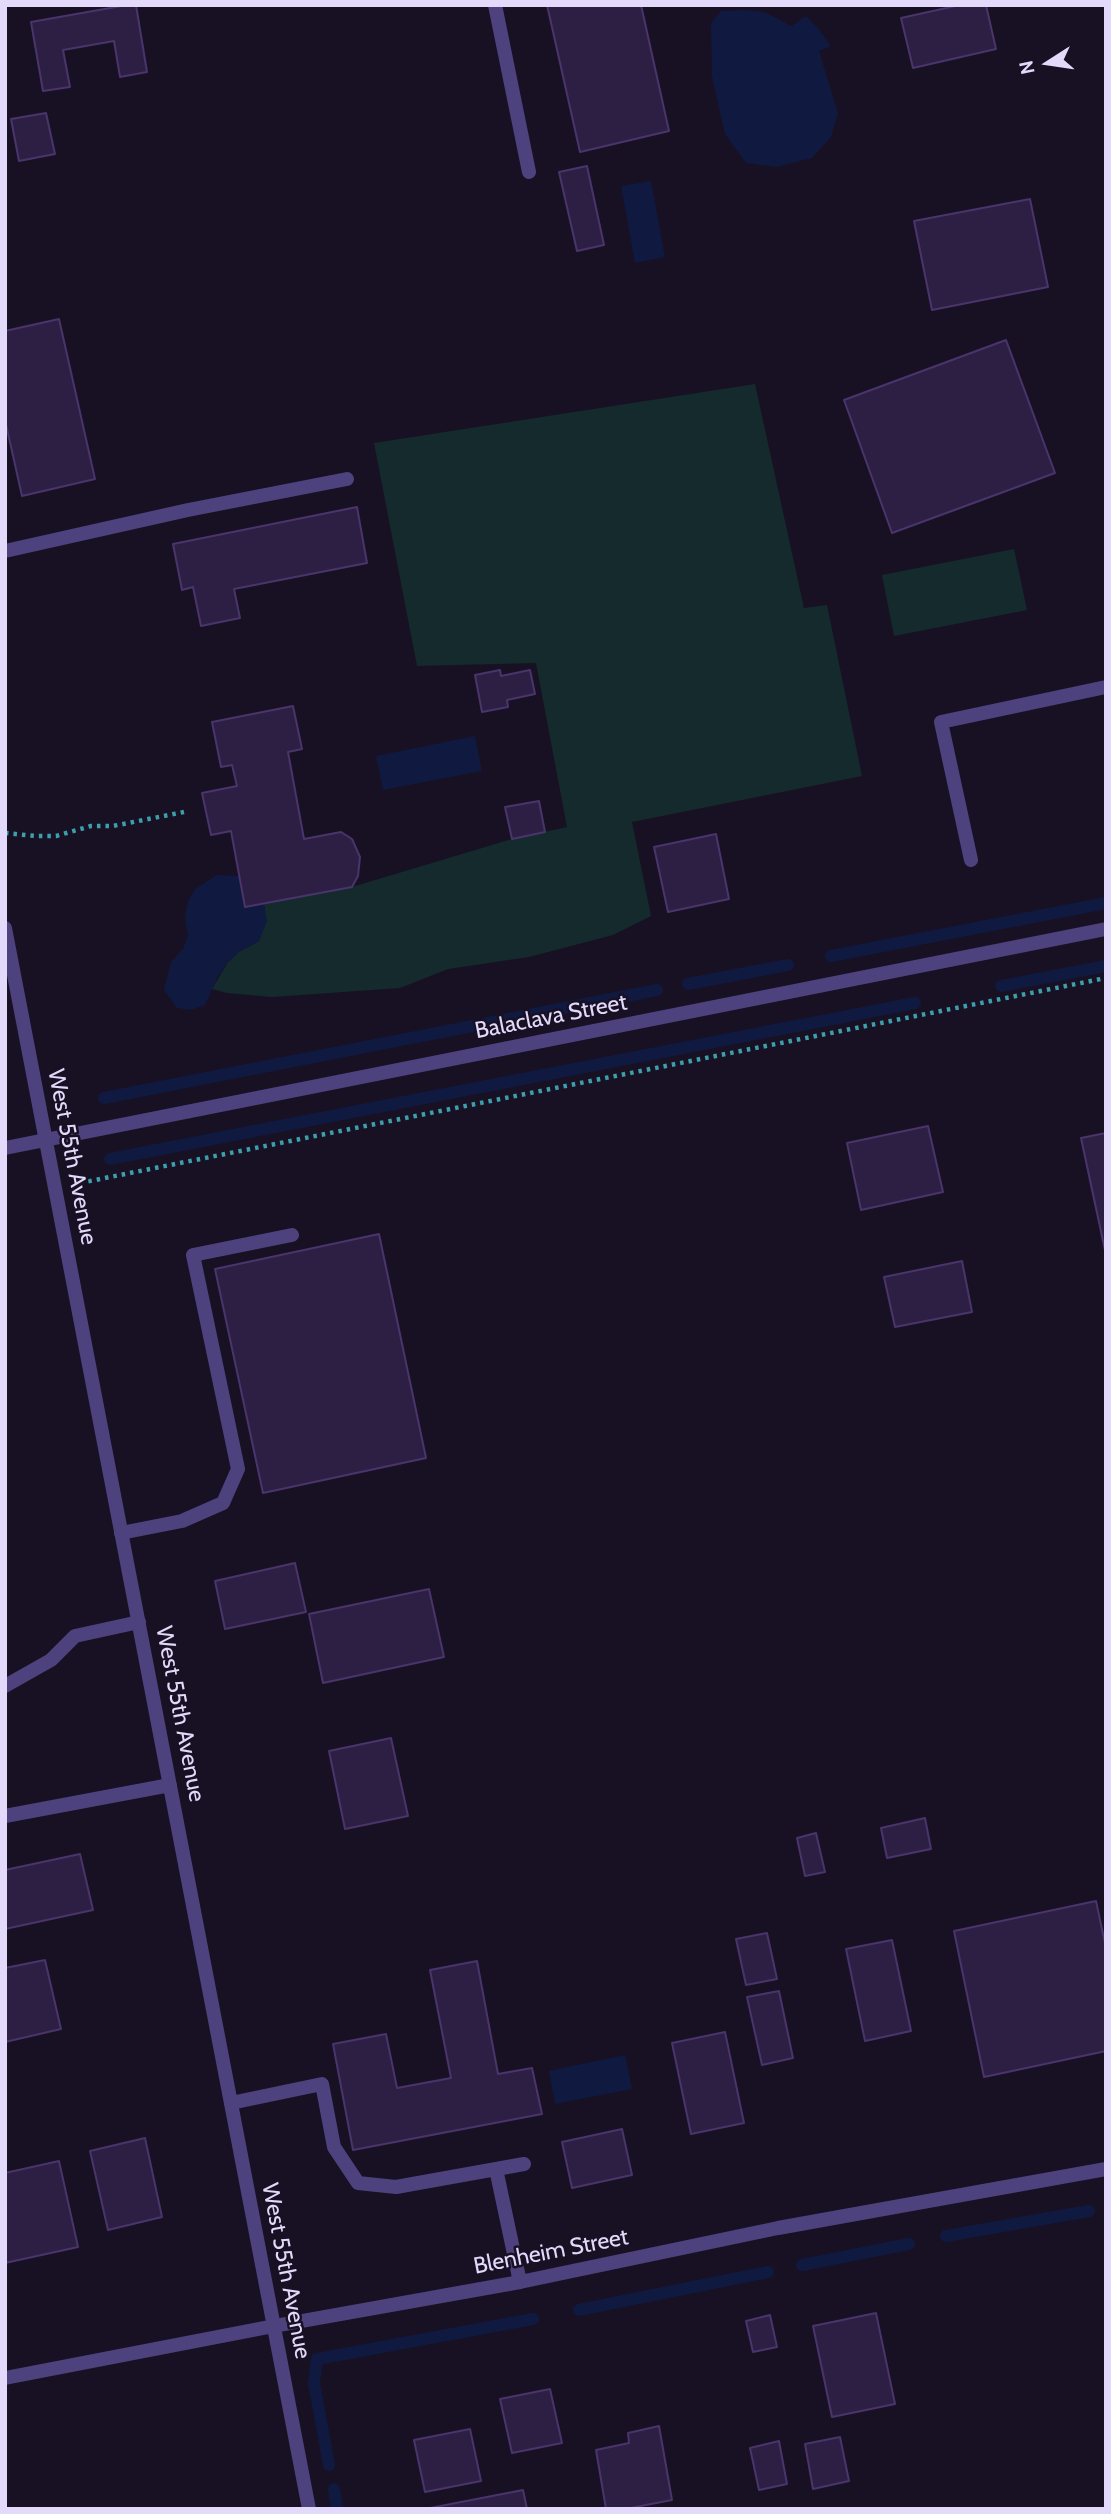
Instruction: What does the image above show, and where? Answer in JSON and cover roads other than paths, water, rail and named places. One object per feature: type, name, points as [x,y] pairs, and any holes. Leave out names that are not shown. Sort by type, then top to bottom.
[{"type":"street","points":[[495,5],[529,172]]},
{"type":"street","points":[[5,551],[188,510],[347,479]]},
{"type":"street","points":[[971,860],[941,722],[1106,687]]},
{"type":"street","name":"West 55th Avenue","points":[[5,928],[309,2509]]},
{"type":"street","name":"Balaclava Street","points":[[5,1148],[1106,929]]},
{"type":"street","points":[[121,1533],[182,1521],[223,1503],[238,1469],[193,1255],[292,1235]]},
{"type":"street","points":[[5,1686],[51,1660],[75,1636],[139,1622]]},
{"type":"street","points":[[5,1816],[170,1785]]},
{"type":"street","points":[[231,2103],[322,2084],[334,2147],[358,2183],[396,2187],[524,2164]]},
{"type":"street","points":[[496,2169],[520,2282]]},
{"type":"street","name":"Blenheim Street","points":[[5,2378],[520,2282],[778,2228],[1106,2169]]},
{"type":"water","points":[[721,11],[765,12],[791,26],[806,16],[831,46],[819,51],[838,113],[831,137],[812,158],[776,167],[746,163],[725,134],[712,77],[711,23]]},
{"type":"water","points":[[651,181],[665,257],[635,263],[621,186]]},
{"type":"water","points":[[475,736],[482,771],[383,790],[376,756]]},
{"type":"water","points":[[217,875],[240,876],[246,907],[264,904],[267,921],[259,941],[239,952],[228,962],[217,978],[205,1005],[191,1010],[177,1008],[164,990],[171,962],[183,949],[188,935],[185,917],[188,901],[195,889]]},
{"type":"water","points":[[625,2055],[632,2089],[555,2104],[549,2071]]},
{"type":"waterway","points":[[831,956],[1106,903]]},
{"type":"waterway","points":[[688,984],[788,965]]},
{"type":"waterway","points":[[1001,986],[1106,966]]},
{"type":"waterway","points":[[104,1098],[657,990]]},
{"type":"waterway","points":[[110,1159],[915,1003]]},
{"type":"waterway","points":[[946,2236],[1089,2211]]},
{"type":"waterway","points":[[802,2265],[909,2244]]},
{"type":"waterway","points":[[579,2310],[768,2272]]},
{"type":"waterway","points":[[329,2465],[314,2383],[317,2359],[533,2319]]},
{"type":"waterway","points":[[334,2489],[337,2509]]}]
